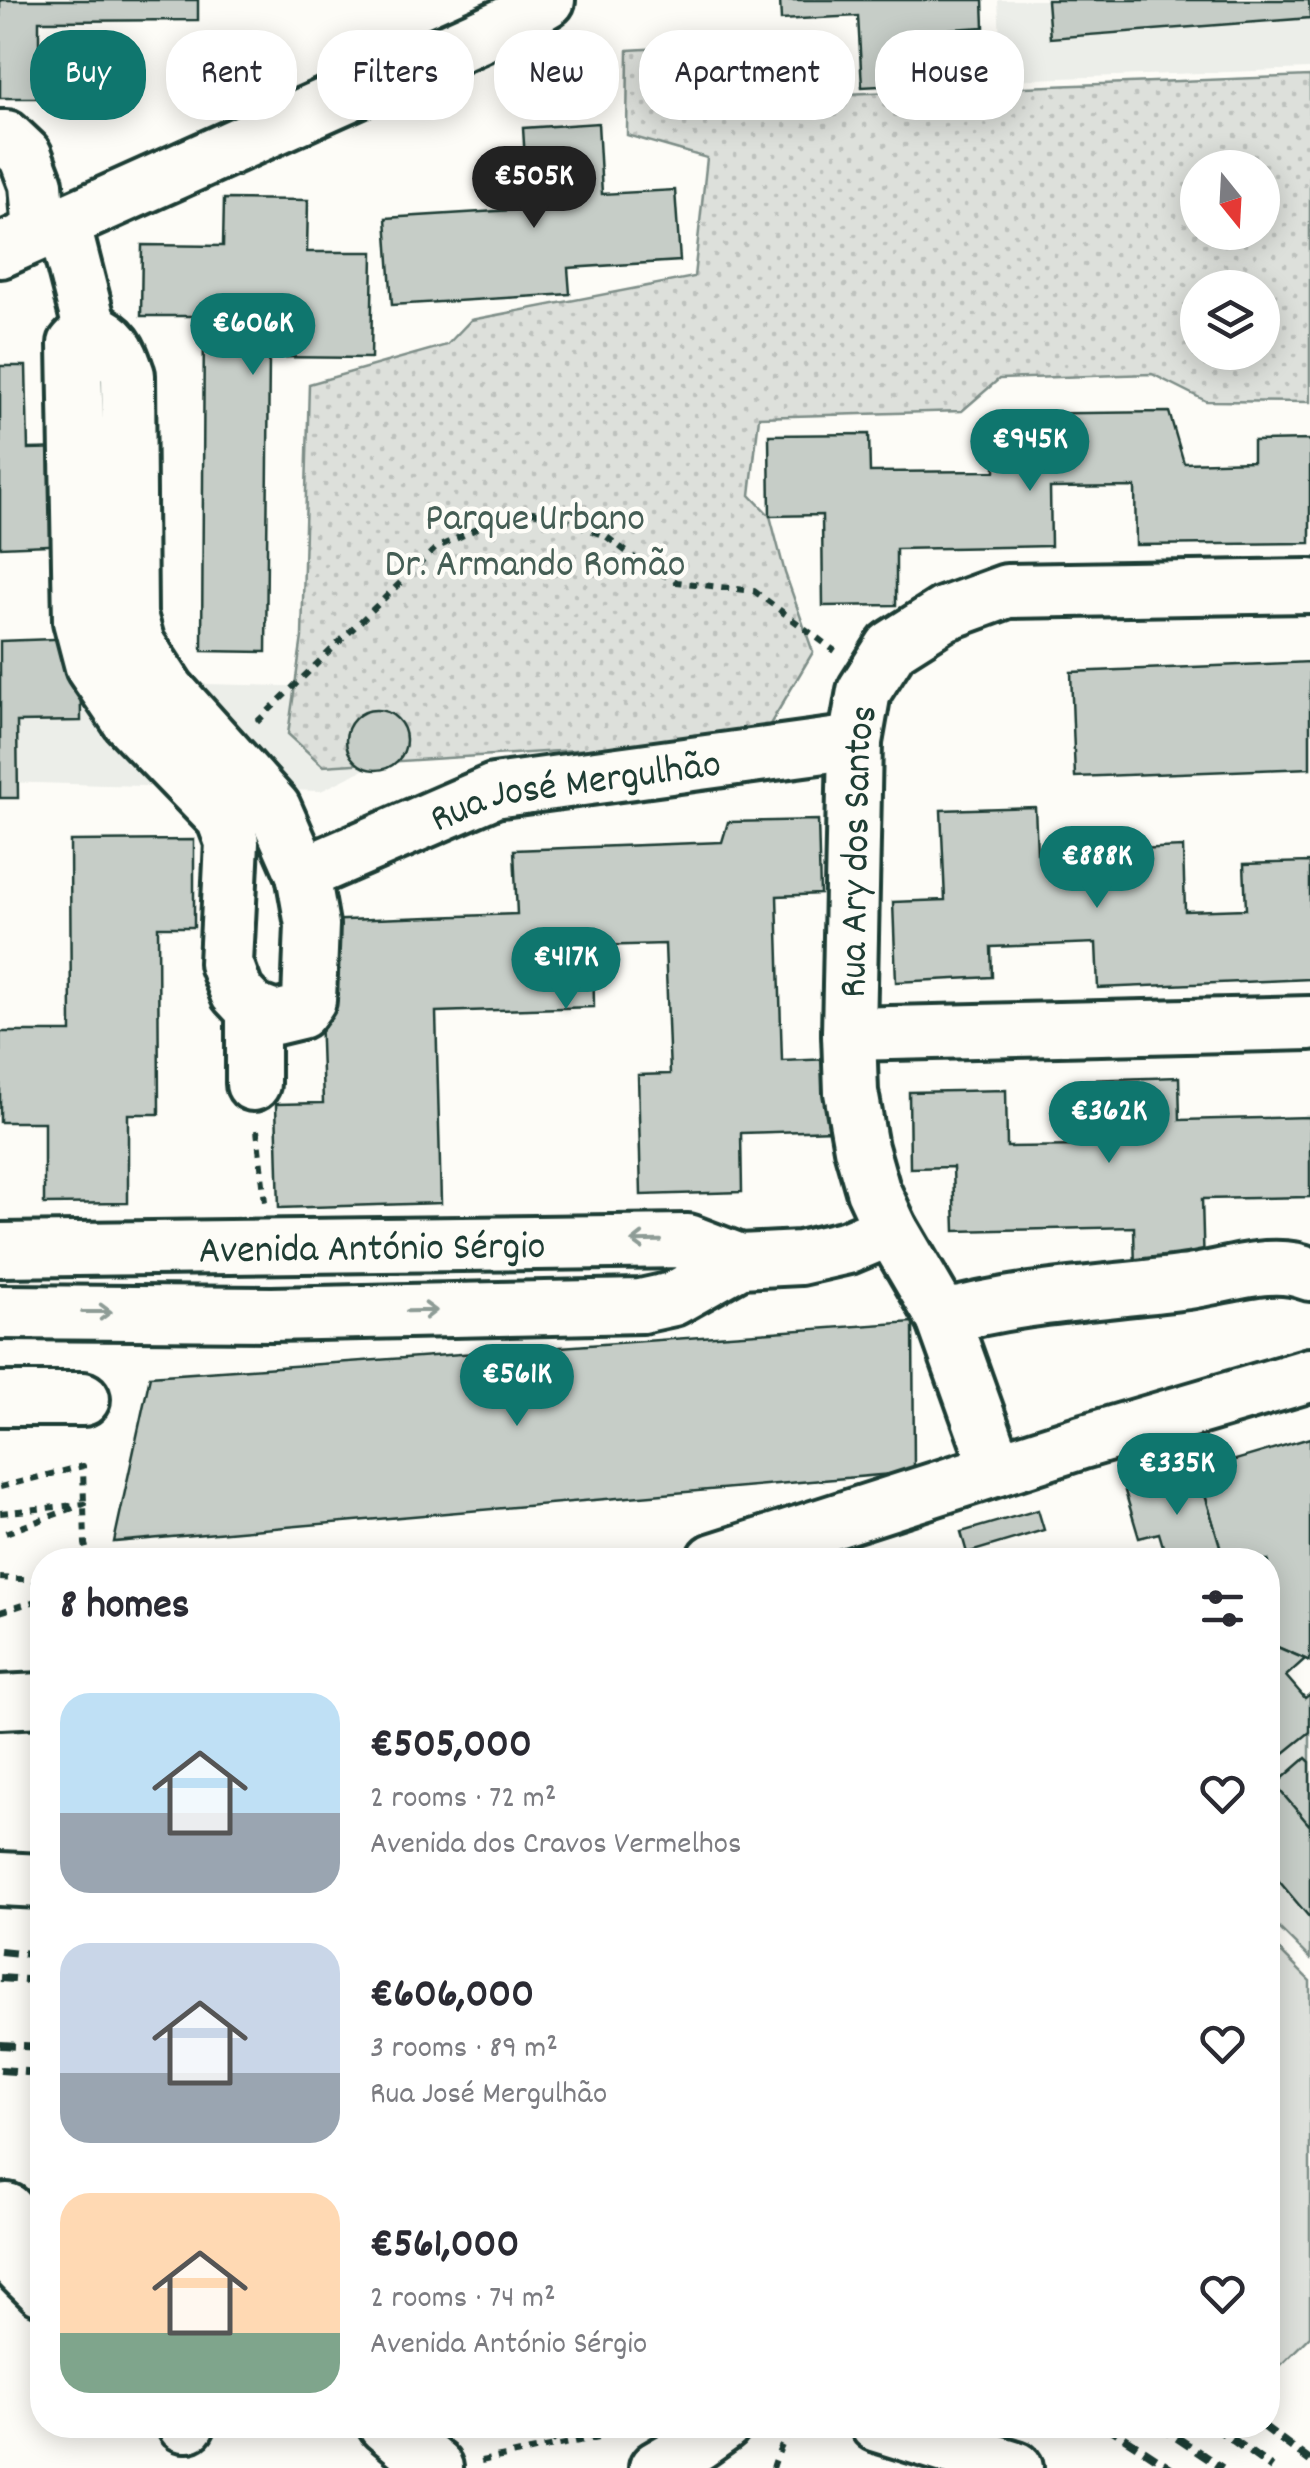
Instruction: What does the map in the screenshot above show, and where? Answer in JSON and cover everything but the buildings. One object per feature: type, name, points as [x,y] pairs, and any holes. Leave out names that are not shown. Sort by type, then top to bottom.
[{"type":"street","points":[[34,236],[511,22],[548,0]]},
{"type":"street","points":[[0,137],[6,137],[25,155],[36,184],[34,236],[90,328],[108,336],[122,357],[128,376],[130,615],[138,644],[168,690],[274,808],[303,874],[312,925],[309,1000],[300,1012],[274,1018],[253,1010],[237,993],[226,963],[232,842],[224,818],[128,720],[92,667],[80,621],[75,344],[90,328]]},
{"type":"street","name":"Rua Ary dos Santos","points":[[997,1469],[943,1318],[874,1190],[861,1148],[851,1092],[855,742],[864,691],[892,648],[944,614],[1007,591],[1310,586]]},
{"type":"street","name":"Rua José Mergulhão","points":[[303,874],[494,791],[855,742]]},
{"type":"street","points":[[253,1010],[253,1084]]},
{"type":"street","points":[[850,1034],[1310,1023]]},
{"type":"street","name":"Avenida António Sérgio","points":[[0,1250],[688,1241],[740,1261],[800,1258],[848,1248],[892,1229]]},
{"type":"street","name":"Avenida António Sérgio","points":[[0,1312],[272,1314],[641,1306],[673,1299],[740,1261]]},
{"type":"street","points":[[943,1318],[977,1308],[1181,1284],[1256,1270],[1287,1268],[1310,1274]]},
{"type":"street","points":[[751,1548],[1310,1375]]},
{"type":"street","points":[[0,1399],[83,1399]]},
{"type":"street","points":[[0,1702],[30,1701]]},
{"type":"street","points":[[0,1879],[30,1880]]},
{"type":"street","points":[[8,2210],[4,2240],[16,2263],[30,2277]]},
{"type":"street","points":[[407,2438],[454,2466]]},
{"type":"street","points":[[919,2438],[1016,2468]]},
{"type":"path","points":[[225,753],[436,548],[493,521],[533,512],[607,537],[640,562],[677,582],[754,592],[872,678]]},
{"type":"path","points":[[253,1084],[269,1246]]},
{"type":"path","points":[[0,1487],[83,1466],[86,1548]]},
{"type":"path","points":[[0,1513],[84,1504]]},
{"type":"path","points":[[0,1535],[84,1504]]},
{"type":"path","points":[[0,1578],[30,1579]]},
{"type":"path","points":[[0,1612],[30,1603]]},
{"type":"path","points":[[454,2466],[594,2438]]},
{"type":"path","points":[[773,2468],[787,2438]]},
{"type":"shaded area","points":[[998,0],[1310,0],[1310,69],[1024,79],[1024,30],[1000,30]]},
{"type":"shaded area","points":[[0,679],[324,687],[397,761],[377,771],[365,769],[321,791],[0,782]]},
{"type":"green space","name":"Parque Urbano Dr. Armando Romão","points":[[639,49],[639,120],[855,120],[855,94],[875,93],[875,120],[1024,120],[1024,87],[1310,76],[1310,402],[1206,401],[1152,374],[999,379],[962,411],[759,417],[750,495],[770,516],[813,652],[762,738],[323,766],[288,734],[302,637],[309,384],[447,345],[471,320],[694,277],[707,158],[627,135],[628,50]]},
{"type":"green space","points":[[1310,1732],[1310,1959],[1280,1929],[1280,1756]]},
{"type":"green space","points":[[1280,1951],[1310,1981],[1310,2336],[1280,2366]]},
{"type":"railway","points":[[0,1951],[30,1954]]},
{"type":"railway","points":[[0,1978],[30,1980]]},
{"type":"railway","points":[[0,2045],[30,2046]]},
{"type":"railway","points":[[0,2070],[30,2072]]},
{"type":"railway","points":[[1125,2438],[1171,2468]]},
{"type":"railway","points":[[1177,2438],[1222,2468]]},
{"type":"railway","points":[[1230,2438],[1272,2468]]},
{"type":"railway","points":[[1279,2438],[1310,2461]]}]
